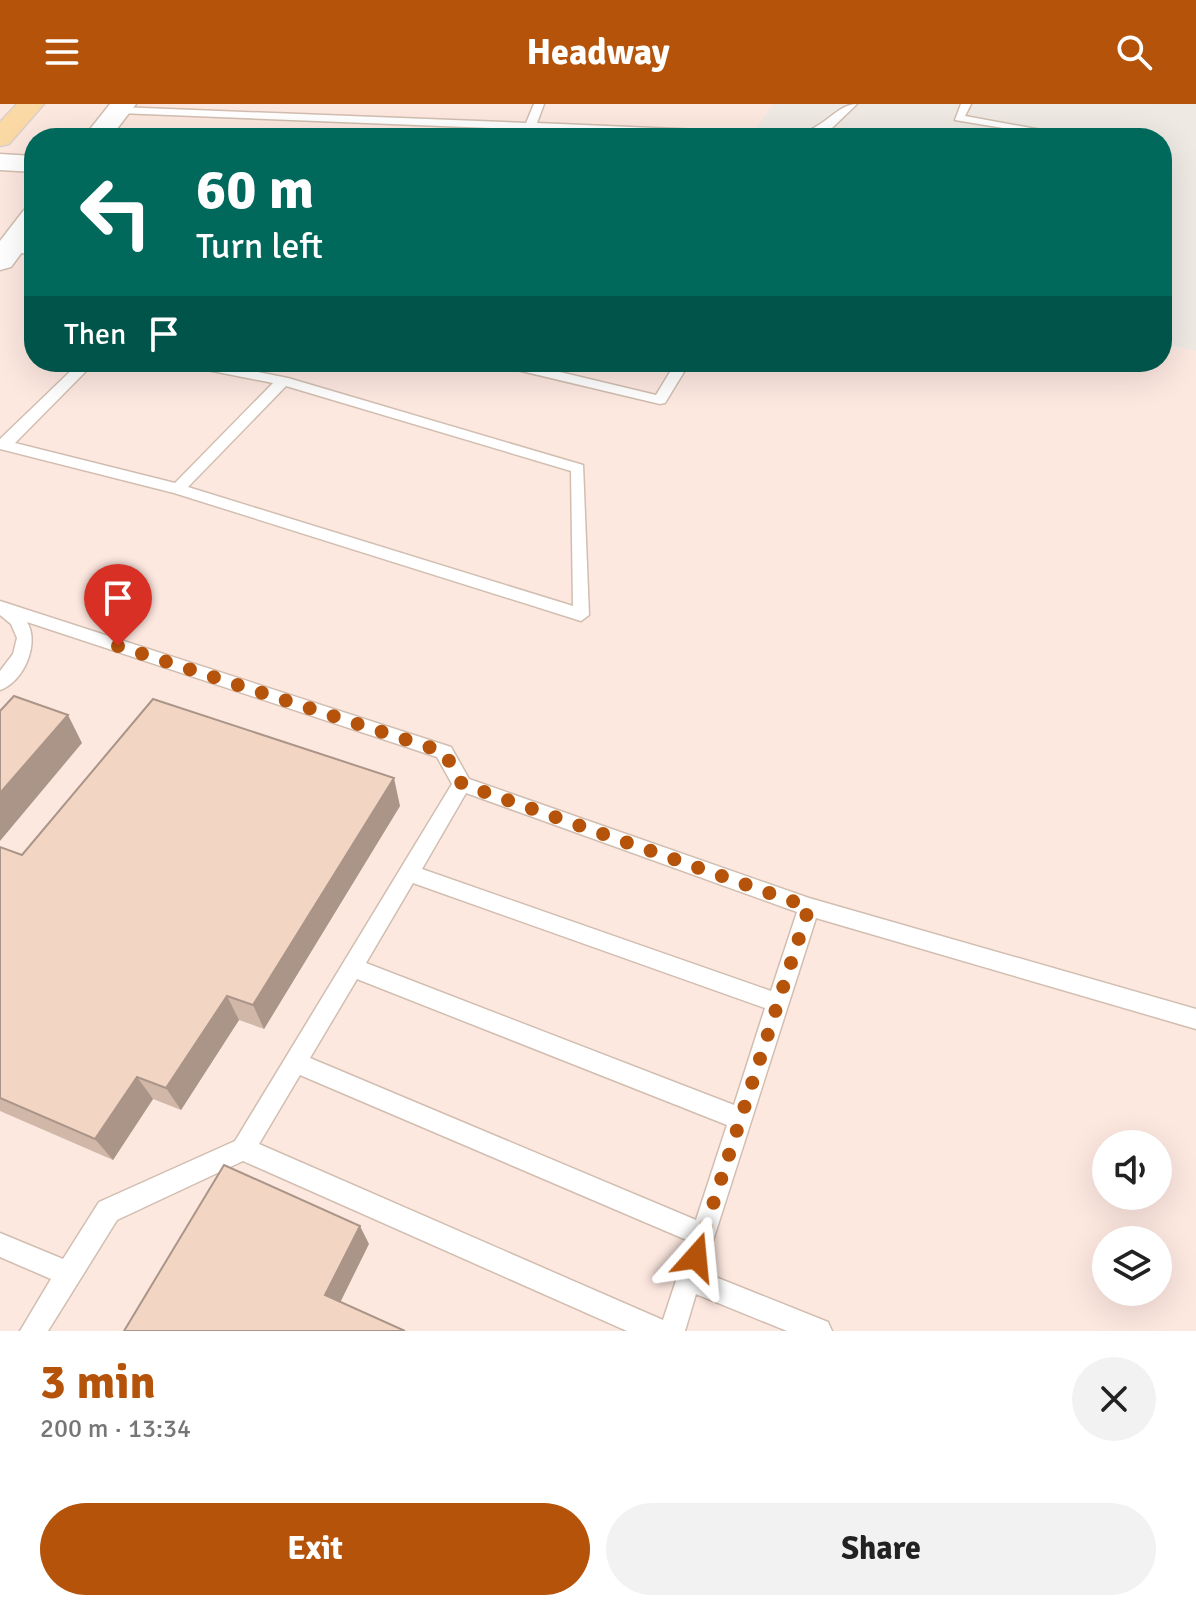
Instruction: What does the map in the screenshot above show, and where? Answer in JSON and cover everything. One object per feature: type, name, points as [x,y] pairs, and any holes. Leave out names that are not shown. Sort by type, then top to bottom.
[{"type":"main road","points":[[0,138],[31,104]]},
{"type":"street","points":[[104,128],[121,107]]},
{"type":"street","points":[[0,162],[24,163]]},
{"type":"lane","points":[[530,127],[539,104]]},
{"type":"lane","points":[[828,128],[852,104]]},
{"type":"lane","points":[[966,104],[959,118],[1021,128]]},
{"type":"lane","points":[[121,107],[562,128]]},
{"type":"lane","points":[[3,445],[78,372]]},
{"type":"lane","points":[[3,445],[178,489],[581,615],[578,468],[283,381],[238,372]]},
{"type":"lane","points":[[543,372],[660,400],[677,372]]},
{"type":"lane","points":[[178,489],[283,381]]},
{"type":"lane","points":[[0,607],[18,620],[25,633],[24,655],[0,683]]},
{"type":"lane","points":[[0,607],[444,752],[462,784],[809,907],[1196,1019]]},
{"type":"lane","points":[[33,1331],[108,1211],[243,1149],[462,784]]},
{"type":"lane","points":[[409,873],[778,1003]]},
{"type":"lane","points":[[672,1331],[809,907]]},
{"type":"lane","points":[[351,967],[741,1119]]},
{"type":"lane","points":[[295,1062],[703,1235]]},
{"type":"lane","points":[[243,1149],[657,1331]]},
{"type":"lane","points":[[0,1245],[68,1274]]},
{"type":"lane","points":[[689,1279],[819,1331]]},
{"type":"shaded area","points":[[0,104],[773,104],[756,128],[24,128],[24,372],[1172,372],[1172,346],[1196,351],[1196,1331],[0,1331]]},
{"type":"shaded area","points":[[773,104],[1196,104],[1196,351],[1172,346],[1172,128],[756,128]]},
{"type":"building","points":[[14,696],[68,715],[0,793],[0,711]]},
{"type":"building","points":[[153,699],[394,778],[253,1005],[227,996],[166,1088],[137,1077],[95,1139],[0,1098],[0,847],[22,855]]},
{"type":"building","points":[[224,1165],[360,1226],[325,1295],[405,1331],[124,1331]]},
{"type":"route","points":[[118,646],[444,752],[462,784],[809,907],[696,1257]]}]
